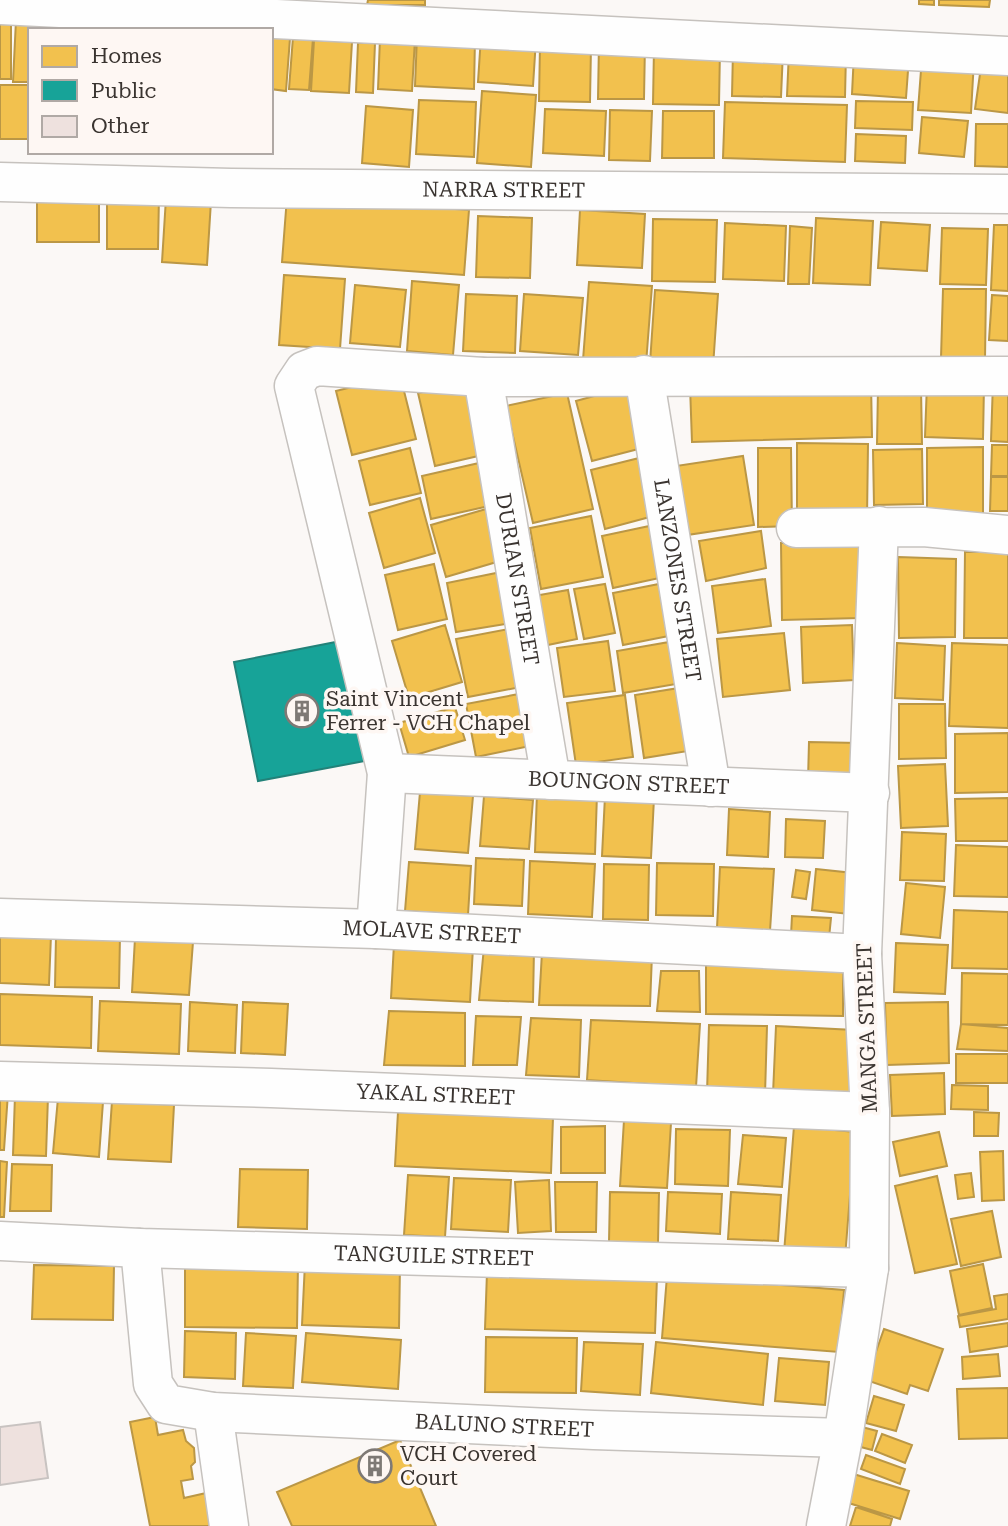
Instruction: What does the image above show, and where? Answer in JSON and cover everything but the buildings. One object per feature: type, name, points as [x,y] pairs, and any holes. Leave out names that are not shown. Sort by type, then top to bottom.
[{"type":"street","points":[[0,5],[1008,56]]},
{"type":"street","name":"NARRA STREET","points":[[0,182],[245,188],[1008,194]]},
{"type":"street","points":[[376,929],[387,773],[294,386],[304,370],[317,366],[483,377],[1008,376]]},
{"type":"street","name":"LANZONES STREET","points":[[644,375],[711,786]]},
{"type":"street","name":"DURIAN STREET","points":[[483,377],[551,780]]},
{"type":"street","name":"MANGA STREET","points":[[826,1526],[843,1438],[869,1268],[870,1112],[862,954],[879,526]]},
{"type":"street","points":[[796,527],[924,527],[1008,534]]},
{"type":"street","name":"BOUNGON STREET","points":[[387,773],[870,793]]},
{"type":"street","name":"MOLAVE STREET","points":[[0,918],[376,929],[862,954]]},
{"type":"street","name":"YAKAL STREET","points":[[0,1081],[271,1087],[870,1112]]},
{"type":"street","name":"TANGUILE STREET","points":[[0,1241],[139,1248],[869,1268]]},
{"type":"street","name":"BALUNO STREET","points":[[139,1248],[153,1384],[166,1404],[213,1412],[594,1430],[843,1438]]},
{"type":"street","points":[[213,1412],[229,1526]]},
{"type":"place","name":"Saint Vincent Ferrer - VCH Chapel","points":[[302,711]]},
{"type":"place","name":"VCH Covered Court","points":[[375,1466]]}]
